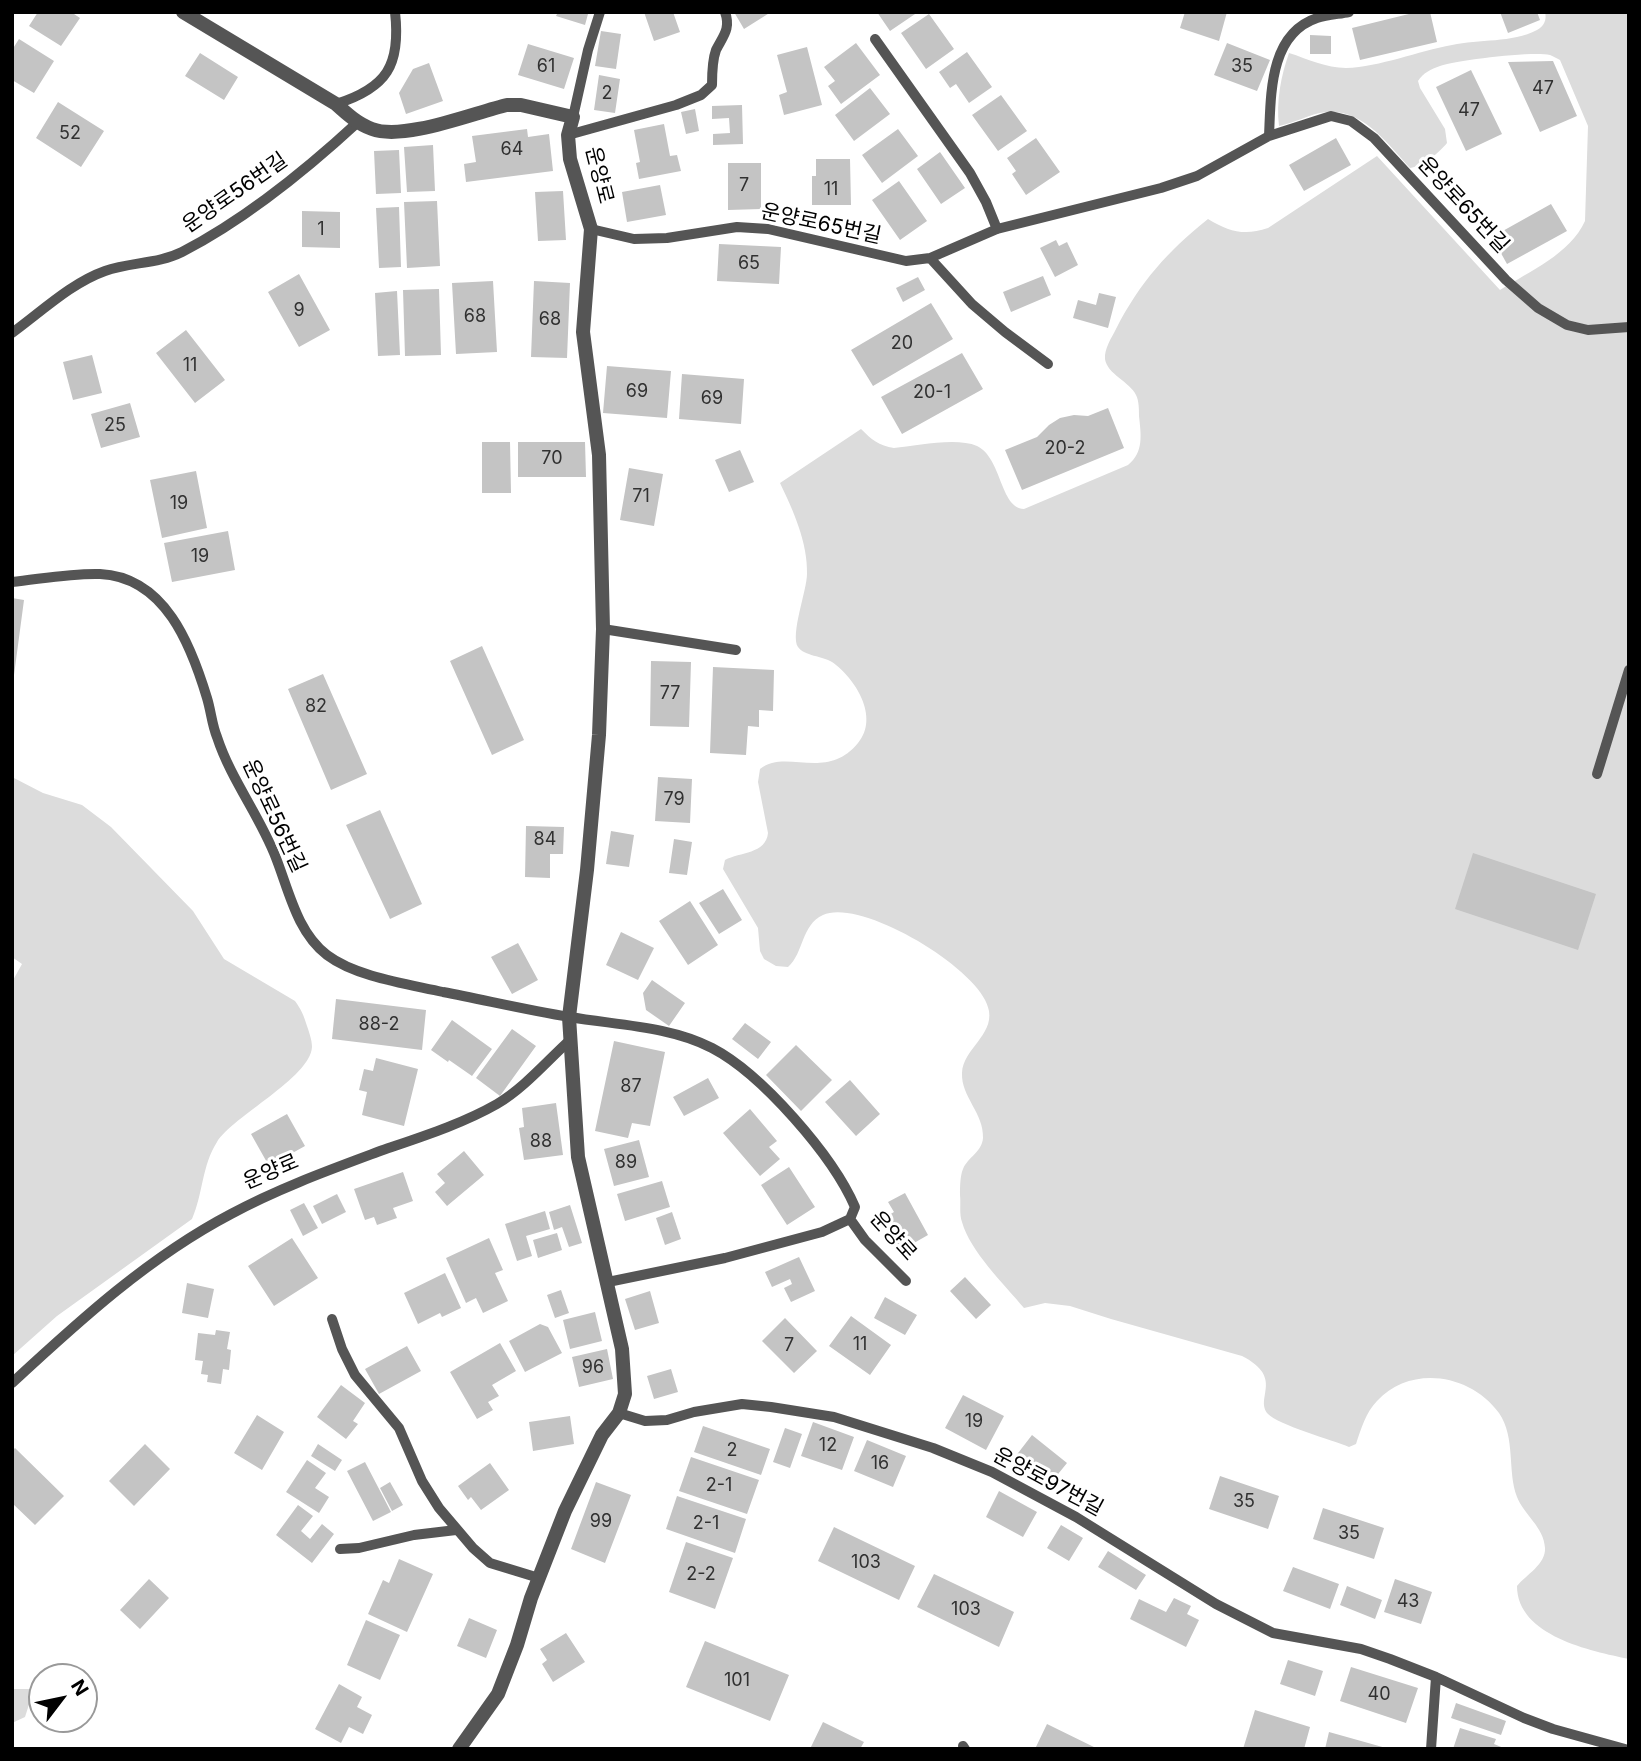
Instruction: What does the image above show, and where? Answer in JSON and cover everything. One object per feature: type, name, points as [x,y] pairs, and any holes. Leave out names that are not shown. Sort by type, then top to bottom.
[{"type":"street","points":[[183,12],[336,104],[358,122],[374,130],[391,133],[410,131],[507,105],[521,105],[573,117]]},
{"type":"street","name":"운양로","points":[[459,1749],[498,1694],[538,1578],[586,1465],[619,1413],[625,1394],[622,1349],[578,1157],[569,1041],[569,1017],[587,870],[599,735],[603,629],[599,455],[583,332],[591,229],[570,159],[568,135],[573,117]]},
{"type":"lane","points":[[336,104],[360,97],[378,84],[389,69],[395,52],[397,32],[394,12]]},
{"type":"lane","points":[[573,117],[588,50],[600,12]]},
{"type":"lane","points":[[568,135],[676,105],[701,95],[712,85],[716,51],[726,36],[728,22],[725,12]]},
{"type":"lane","points":[[1269,136],[1271,96],[1282,47],[1296,31],[1316,18],[1349,12]]},
{"type":"lane","points":[[875,38],[970,173],[997,229]]},
{"type":"lane","name":"운양로65번길","points":[[591,229],[634,239],[667,238],[737,227],[768,229],[906,261],[930,258],[997,229],[1161,188],[1197,176],[1269,136],[1331,116],[1352,121],[1374,138],[1506,280],[1538,308],[1566,325],[1588,330],[1629,327]]},
{"type":"lane","name":"운양로56번길","points":[[12,333],[84,281],[104,271],[153,262],[179,253],[205,239],[242,215],[324,153],[358,122]]},
{"type":"lane","points":[[930,258],[972,303],[1048,364]]},
{"type":"lane","name":"운양로56번길","points":[[12,582],[102,574],[135,584],[153,595],[168,611],[190,652],[207,698],[216,737],[275,856],[292,904],[307,932],[327,955],[356,970],[401,983],[569,1017]]},
{"type":"lane","points":[[603,629],[736,650]]},
{"type":"lane","points":[[1597,774],[1629,670]]},
{"type":"lane","name":"운양로","points":[[569,1017],[647,1029],[712,1048],[766,1089],[795,1119],[849,1192],[855,1207],[850,1219],[822,1232],[726,1258],[608,1282]]},
{"type":"lane","name":"운양로","points":[[12,1383],[112,1294],[147,1266],[190,1238],[258,1200],[432,1133],[497,1104],[514,1092],[569,1041]]},
{"type":"lane","name":"운양로","points":[[850,1219],[874,1250],[906,1281]]},
{"type":"lane","points":[[332,1319],[342,1349],[355,1375],[399,1428],[422,1481],[456,1530],[490,1563],[538,1578]]},
{"type":"lane","name":"운양로97번길","points":[[619,1413],[645,1421],[667,1420],[694,1412],[742,1404],[771,1407],[834,1417],[933,1448],[992,1472],[1076,1517],[1216,1604],[1273,1633],[1361,1649],[1436,1677],[1534,1722],[1625,1749]]},
{"type":"lane","points":[[340,1549],[456,1530]]},
{"type":"lane","points":[[1432,1749],[1436,1677]]},
{"type":"shaded area","points":[[1545,12],[1629,12],[1629,1659],[1577,1646],[1559,1638],[1542,1629],[1529,1617],[1520,1603],[1517,1586],[1542,1559],[1544,1541],[1538,1527],[1517,1497],[1512,1476],[1510,1444],[1504,1423],[1499,1413],[1473,1389],[1440,1378],[1423,1378],[1391,1389],[1373,1405],[1356,1444],[1349,1447],[1294,1427],[1268,1414],[1264,1401],[1266,1387],[1262,1372],[1242,1356],[1070,1306],[1045,1303],[1024,1308],[980,1256],[966,1233],[961,1216],[962,1172],[980,1147],[983,1138],[980,1121],[965,1090],[962,1073],[967,1057],[987,1028],[989,1011],[982,995],[944,958],[918,941],[891,927],[841,912],[823,915],[816,920],[810,925],[788,967],[776,966],[764,959],[760,951],[758,928],[723,869],[725,860],[757,849],[766,840],[768,833],[758,782],[760,769],[770,763],[833,761],[858,743],[866,722],[862,699],[841,669],[832,662],[798,647],[797,623],[807,562],[799,527],[780,483],[861,429],[876,442],[894,448],[947,442],[977,446],[992,461],[1010,500],[1024,509],[1128,465],[1137,455],[1140,443],[1138,400],[1133,390],[1110,369],[1105,355],[1125,312],[1156,268],[1208,219],[1237,231],[1252,232],[1268,228],[1377,156],[1500,290],[1536,269],[1570,243],[1585,221],[1588,126],[1560,60],[1541,54],[1495,57],[1449,64],[1425,74],[1418,81],[1420,88],[1445,129],[1447,143],[1420,165],[1410,168],[1373,130],[1351,116],[1326,112],[1279,126],[1278,107],[1289,53],[1331,66],[1359,67],[1462,43],[1527,34],[1543,25]]},
{"type":"shaded area","points":[[12,777],[43,793],[82,805],[111,827],[193,911],[224,959],[295,1001],[305,1019],[312,1047],[308,1059],[299,1071],[238,1121],[217,1142],[208,1160],[192,1219],[57,1316],[12,1356],[12,982],[22,964],[12,957]]},
{"type":"shaded area","points":[[12,1689],[28,1689],[25,1717],[12,1723]]},
{"type":"building","points":[[38,12],[71,12],[80,18],[61,46],[29,26]]},
{"type":"building","points":[[558,12],[588,14],[585,25],[556,16]]},
{"type":"building","points":[[644,12],[673,12],[680,32],[654,41]]},
{"type":"building","points":[[734,12],[771,12],[744,29]]},
{"type":"building","points":[[877,12],[918,12],[890,31]]},
{"type":"building","points":[[1185,12],[1227,12],[1219,41],[1180,28]]},
{"type":"building","points":[[1417,12],[1430,12],[1437,42],[1360,60],[1352,28]]},
{"type":"building","points":[[1500,12],[1537,12],[1540,20],[1508,33]]},
{"type":"building","points":[[929,14],[954,49],[926,69],[901,33]]},
{"type":"building","points":[[601,31],[621,34],[616,69],[595,66]]},
{"type":"building","points":[[1310,35],[1331,36],[1331,54],[1310,54]]},
{"type":"building","points":[[19,39],[54,61],[34,93],[12,80],[12,50]]},
{"type":"building","points":[[856,43],[880,75],[841,104],[828,86],[835,81],[824,67]]},
{"type":"building","points":[[1227,43],[1270,60],[1257,91],[1214,75]]},
{"type":"building","points":[[528,44],[574,58],[564,89],[518,75]]},
{"type":"building","points":[[807,47],[822,105],[784,115],[779,95],[787,92],[777,55]]},
{"type":"building","points":[[967,52],[992,87],[969,103],[956,84],[950,88],[939,72]]},
{"type":"building","points":[[200,53],[238,77],[224,100],[185,76]]},
{"type":"building","points":[[1553,61],[1577,116],[1540,132],[1508,62]]},
{"type":"building","points":[[429,63],[443,101],[406,114],[399,93],[413,69]]},
{"type":"building","points":[[1471,70],[1502,134],[1466,151],[1436,87]]},
{"type":"building","points":[[599,75],[620,79],[615,113],[594,110]]},
{"type":"building","points":[[870,88],[890,114],[854,141],[835,115]]},
{"type":"building","points":[[1001,95],[1027,131],[998,151],[972,115]]},
{"type":"building","points":[[58,102],[104,131],[81,167],[36,138]]},
{"type":"building","points":[[742,105],[743,144],[713,145],[713,134],[730,133],[729,118],[712,119],[712,106]]},
{"type":"building","points":[[695,109],[699,131],[686,134],[681,112]]},
{"type":"building","points":[[664,124],[670,156],[677,155],[681,171],[639,179],[636,163],[640,162],[634,130]]},
{"type":"building","points":[[527,129],[528,137],[549,134],[553,171],[466,182],[464,164],[476,162],[472,136]]},
{"type":"building","points":[[898,129],[918,156],[882,183],[862,155]]},
{"type":"building","points":[[1036,138],[1060,172],[1026,195],[1012,174],[1016,171],[1007,158]]},
{"type":"building","points":[[1336,138],[1351,165],[1304,191],[1289,165]]},
{"type":"building","points":[[433,145],[435,191],[407,192],[404,147]]},
{"type":"building","points":[[399,150],[401,193],[376,194],[374,151]]},
{"type":"building","points":[[940,152],[965,188],[941,204],[917,169]]},
{"type":"building","points":[[816,159],[850,159],[851,205],[812,205],[812,176],[816,176]]},
{"type":"building","points":[[728,163],[761,163],[761,209],[728,210]]},
{"type":"building","points":[[899,181],[927,221],[900,240],[872,200]]},
{"type":"building","points":[[660,185],[666,215],[627,222],[622,192]]},
{"type":"building","points":[[563,191],[566,240],[538,241],[535,192]]},
{"type":"building","points":[[437,201],[440,266],[407,268],[404,202]]},
{"type":"building","points":[[1551,204],[1567,231],[1507,264],[1492,237]]},
{"type":"building","points":[[399,207],[401,267],[379,268],[376,208]]},
{"type":"building","points":[[302,211],[340,212],[340,248],[302,247]]},
{"type":"building","points":[[1056,240],[1059,246],[1067,242],[1078,265],[1055,277],[1040,248]]},
{"type":"building","points":[[719,244],[781,247],[779,284],[717,281]]},
{"type":"building","points":[[299,274],[330,330],[299,347],[268,292]]},
{"type":"building","points":[[1043,276],[1051,295],[1011,312],[1003,292]]},
{"type":"building","points":[[918,277],[925,290],[903,302],[896,288]]},
{"type":"building","points":[[493,281],[497,352],[456,354],[452,283]]},
{"type":"building","points":[[534,281],[570,283],[567,358],[531,357]]},
{"type":"building","points":[[439,289],[441,355],[405,356],[403,290]]},
{"type":"building","points":[[397,291],[400,355],[378,356],[375,293]]},
{"type":"building","points":[[1099,293],[1116,297],[1108,328],[1073,318],[1078,300],[1096,305]]},
{"type":"building","points":[[931,303],[953,339],[873,386],[851,350]]},
{"type":"building","points":[[186,330],[225,380],[195,403],[156,353]]},
{"type":"building","points":[[962,353],[983,389],[902,434],[881,397]]},
{"type":"building","points":[[92,355],[102,393],[73,400],[63,362]]},
{"type":"building","points":[[607,366],[671,371],[667,418],[603,413]]},
{"type":"building","points":[[682,374],[744,379],[741,424],[679,419]]},
{"type":"building","points":[[130,403],[140,437],[101,448],[91,414]]},
{"type":"building","points":[[1108,408],[1124,448],[1022,490],[1005,450],[1037,437],[1060,418],[1088,416]]},
{"type":"building","points":[[482,442],[510,442],[511,493],[482,493]]},
{"type":"building","points":[[518,442],[585,442],[586,477],[518,477]]},
{"type":"building","points":[[740,450],[754,482],[729,492],[715,460]]},
{"type":"building","points":[[629,468],[663,474],[654,526],[620,520]]},
{"type":"building","points":[[196,471],[207,528],[162,538],[150,480]]},
{"type":"building","points":[[228,531],[235,570],[172,582],[164,543]]},
{"type":"building","points":[[12,598],[24,600],[14,675],[12,674]]},
{"type":"building","points":[[482,646],[524,740],[492,755],[450,661]]},
{"type":"building","points":[[651,661],[691,662],[689,727],[650,726]]},
{"type":"building","points":[[713,667],[774,670],[773,711],[759,710],[759,727],[748,726],[746,755],[710,753]]},
{"type":"building","points":[[323,674],[367,774],[331,790],[288,689]]},
{"type":"building","points":[[658,777],[692,779],[690,823],[655,821]]},
{"type":"building","points":[[380,810],[422,904],[390,919],[346,825]]},
{"type":"building","points":[[526,826],[564,827],[563,854],[550,854],[550,878],[525,877]]},
{"type":"building","points":[[611,831],[634,835],[629,867],[606,864]]},
{"type":"building","points":[[674,839],[692,842],[687,875],[669,873]]},
{"type":"building","points":[[1473,853],[1596,894],[1578,950],[1455,909]]},
{"type":"building","points":[[723,889],[742,920],[719,934],[699,903]]},
{"type":"building","points":[[690,901],[718,945],[688,965],[659,921]]},
{"type":"building","points":[[621,932],[654,948],[638,980],[606,965]]},
{"type":"building","points":[[518,943],[538,980],[512,994],[491,957]]},
{"type":"building","points":[[652,980],[685,1003],[669,1026],[646,1010],[643,993]]},
{"type":"building","points":[[336,999],[426,1010],[422,1050],[332,1039]]},
{"type":"building","points":[[452,1020],[492,1049],[472,1076],[431,1050]]},
{"type":"building","points":[[745,1023],[771,1042],[758,1059],[732,1039]]},
{"type":"building","points":[[512,1029],[536,1046],[500,1096],[476,1078]]},
{"type":"building","points":[[614,1041],[665,1052],[650,1126],[632,1123],[628,1138],[595,1131]]},
{"type":"building","points":[[796,1045],[832,1080],[801,1111],[766,1075]]},
{"type":"building","points":[[376,1058],[418,1069],[404,1126],[362,1115],[367,1092],[359,1090],[364,1069],[373,1071]]},
{"type":"building","points":[[708,1078],[719,1098],[684,1116],[673,1097]]},
{"type":"building","points":[[850,1080],[880,1114],[856,1136],[825,1102]]},
{"type":"building","points":[[556,1103],[563,1155],[524,1160],[519,1128],[524,1127],[522,1108]]},
{"type":"building","points":[[750,1109],[777,1141],[769,1147],[780,1159],[760,1176],[723,1133]]},
{"type":"building","points":[[287,1114],[305,1146],[269,1166],[251,1134]]},
{"type":"building","points":[[639,1140],[649,1177],[614,1186],[604,1149]]},
{"type":"building","points":[[464,1151],[484,1175],[447,1206],[435,1192],[445,1183],[437,1174]]},
{"type":"building","points":[[789,1167],[815,1207],[787,1225],[761,1185]]},
{"type":"building","points":[[403,1172],[413,1201],[393,1208],[397,1218],[377,1225],[374,1217],[365,1220],[354,1189]]},
{"type":"building","points":[[662,1181],[670,1207],[625,1221],[617,1194]]},
{"type":"building","points":[[905,1193],[928,1235],[900,1251],[882,1219],[894,1212],[888,1202]]},
{"type":"building","points":[[337,1194],[346,1212],[322,1224],[313,1206]]},
{"type":"building","points":[[304,1203],[318,1228],[303,1236],[290,1210]]},
{"type":"building","points":[[570,1205],[582,1243],[569,1247],[562,1227],[554,1230],[549,1212]]},
{"type":"building","points":[[545,1211],[550,1229],[526,1236],[532,1256],[517,1261],[505,1224]]},
{"type":"building","points":[[672,1212],[681,1239],[665,1245],[656,1218]]},
{"type":"building","points":[[557,1233],[562,1250],[538,1258],[533,1240]]},
{"type":"building","points":[[292,1238],[318,1278],[274,1306],[248,1266]]},
{"type":"building","points":[[489,1238],[503,1270],[495,1273],[508,1301],[483,1313],[476,1298],[466,1303],[446,1258]]},
{"type":"building","points":[[799,1257],[815,1291],[791,1302],[784,1288],[792,1284],[790,1279],[772,1287],[765,1272]]},
{"type":"building","points":[[445,1273],[461,1308],[442,1317],[440,1313],[418,1324],[404,1293]]},
{"type":"building","points":[[965,1277],[991,1305],[976,1319],[950,1291]]},
{"type":"building","points":[[187,1283],[214,1289],[208,1318],[182,1313]]},
{"type":"building","points":[[561,1290],[569,1313],[555,1318],[547,1295]]},
{"type":"building","points":[[650,1291],[659,1323],[635,1330],[625,1299]]},
{"type":"building","points":[[885,1297],[917,1315],[905,1335],[874,1318]]},
{"type":"building","points":[[595,1312],[602,1341],[570,1349],[563,1320]]},
{"type":"building","points":[[851,1316],[891,1345],[870,1375],[829,1346]]},
{"type":"building","points":[[785,1318],[817,1351],[794,1373],[762,1341]]},
{"type":"building","points":[[540,1324],[548,1327],[562,1353],[525,1372],[509,1341]]},
{"type":"building","points":[[216,1330],[230,1332],[227,1349],[231,1350],[229,1370],[223,1369],[221,1384],[207,1382],[208,1375],[201,1374],[203,1361],[195,1360],[198,1333],[215,1335]]},
{"type":"building","points":[[500,1343],[516,1371],[492,1385],[499,1396],[488,1402],[493,1410],[477,1419],[450,1372]]},
{"type":"building","points":[[407,1346],[421,1371],[379,1394],[365,1369]]},
{"type":"building","points":[[607,1349],[613,1379],[579,1387],[572,1357]]},
{"type":"building","points":[[671,1369],[678,1392],[654,1399],[647,1376]]},
{"type":"building","points":[[341,1385],[365,1403],[353,1421],[358,1424],[346,1439],[317,1417]]},
{"type":"building","points":[[963,1395],[1004,1416],[986,1450],[945,1428]]},
{"type":"building","points":[[257,1415],[284,1432],[262,1470],[234,1453]]},
{"type":"building","points":[[570,1416],[574,1444],[533,1451],[529,1422]]},
{"type":"building","points":[[813,1422],[854,1437],[842,1470],[801,1456]]},
{"type":"building","points":[[703,1426],[770,1449],[761,1475],[694,1452]]},
{"type":"building","points":[[785,1428],[802,1434],[790,1468],[773,1462]]},
{"type":"building","points":[[1032,1435],[1067,1463],[1050,1484],[1015,1457]]},
{"type":"building","points":[[867,1440],[906,1456],[893,1487],[854,1471]]},
{"type":"building","points":[[145,1444],[170,1469],[134,1506],[109,1481]]},
{"type":"building","points":[[318,1444],[342,1460],[335,1471],[311,1456]]},
{"type":"building","points":[[15,1448],[64,1496],[35,1525],[12,1503],[12,1451]]},
{"type":"building","points":[[691,1457],[759,1480],[747,1514],[679,1491]]},
{"type":"building","points":[[307,1460],[326,1473],[315,1488],[329,1497],[319,1513],[286,1492]]},
{"type":"building","points":[[365,1462],[391,1512],[373,1521],[347,1471]]},
{"type":"building","points":[[490,1463],[509,1490],[481,1510],[471,1497],[468,1500],[458,1486]]},
{"type":"building","points":[[1220,1476],[1279,1496],[1268,1529],[1209,1509]]},
{"type":"building","points":[[390,1482],[403,1505],[392,1511],[380,1488]]},
{"type":"building","points":[[596,1482],[631,1495],[605,1563],[571,1549]]},
{"type":"building","points":[[999,1491],[1037,1512],[1023,1537],[986,1517]]},
{"type":"building","points":[[677,1496],[746,1519],[735,1553],[666,1529]]},
{"type":"building","points":[[298,1505],[313,1516],[301,1531],[310,1539],[322,1524],[334,1534],[312,1563],[276,1535]]},
{"type":"building","points":[[1323,1508],[1384,1528],[1374,1559],[1313,1539]]},
{"type":"building","points":[[1061,1525],[1083,1538],[1069,1561],[1047,1548]]},
{"type":"building","points":[[834,1527],[915,1566],[899,1600],[818,1561]]},
{"type":"building","points":[[686,1542],[733,1558],[715,1609],[669,1592]]},
{"type":"building","points":[[1108,1551],[1146,1575],[1136,1590],[1098,1567]]},
{"type":"building","points":[[399,1559],[433,1574],[407,1632],[368,1614],[383,1580],[389,1583]]},
{"type":"building","points":[[1293,1567],[1339,1584],[1330,1609],[1283,1591]]},
{"type":"building","points":[[934,1574],[1014,1612],[999,1647],[917,1607]]},
{"type":"building","points":[[149,1579],[169,1598],[140,1629],[120,1610]]},
{"type":"building","points":[[1395,1579],[1432,1592],[1421,1624],[1384,1612]]},
{"type":"building","points":[[1347,1586],[1382,1600],[1375,1619],[1340,1605]]},
{"type":"building","points":[[1174,1598],[1191,1606],[1187,1614],[1199,1620],[1186,1647],[1130,1619],[1139,1599],[1166,1612]]},
{"type":"building","points":[[469,1618],[497,1630],[486,1658],[457,1646]]},
{"type":"building","points":[[366,1620],[400,1635],[380,1680],[347,1665]]},
{"type":"building","points":[[566,1633],[585,1662],[553,1682],[542,1664],[547,1660],[540,1649]]},
{"type":"building","points":[[705,1641],[789,1675],[770,1721],[686,1687]]},
{"type":"building","points":[[1288,1660],[1323,1671],[1315,1696],[1280,1684]]},
{"type":"building","points":[[1351,1667],[1418,1688],[1406,1723],[1340,1701]]},
{"type":"building","points":[[339,1684],[362,1697],[357,1707],[372,1715],[363,1734],[349,1727],[341,1743],[315,1729]]},
{"type":"building","points":[[1456,1703],[1506,1721],[1501,1735],[1451,1718]]},
{"type":"building","points":[[1255,1710],[1310,1727],[1304,1749],[1243,1749]]},
{"type":"building","points":[[823,1722],[864,1742],[860,1749],[810,1749]]},
{"type":"building","points":[[1047,1724],[1098,1749],[1035,1749]]},
{"type":"building","points":[[1460,1728],[1496,1739],[1494,1744],[1506,1749],[1453,1749]]},
{"type":"building","points":[[1329,1732],[1386,1748],[1386,1749],[1325,1749]]}]
